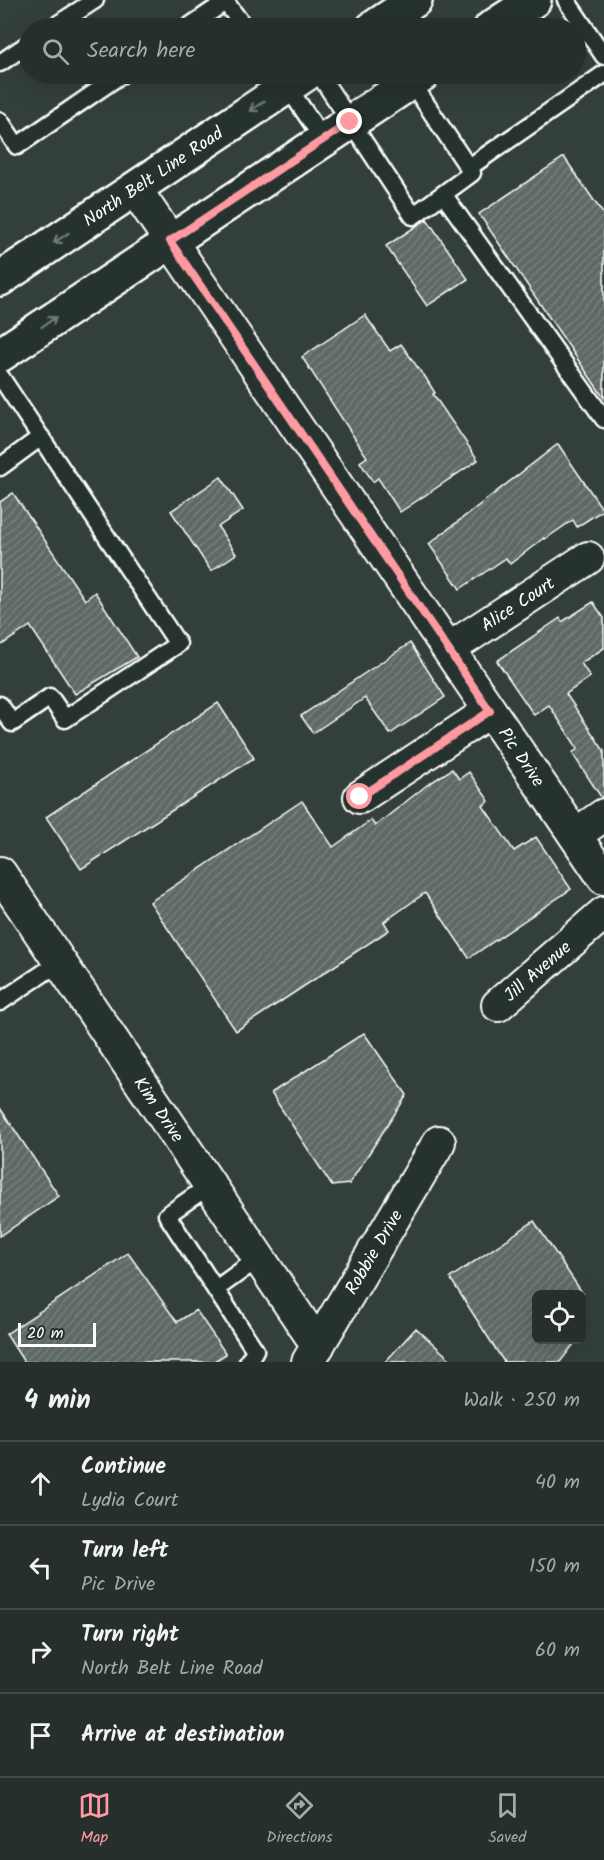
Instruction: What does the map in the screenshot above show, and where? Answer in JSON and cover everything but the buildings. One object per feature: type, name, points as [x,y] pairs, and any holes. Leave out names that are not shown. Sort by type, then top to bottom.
[{"type":"main road","points":[[389,18],[415,0]]},
{"type":"main road","points":[[506,18],[534,0]]},
{"type":"main road","name":"North Belt Line Road","points":[[0,279],[135,189],[282,84]]},
{"type":"main road","points":[[0,355],[350,122],[402,84]]},
{"type":"street","name":"Pic Drive","points":[[135,189],[604,878]]},
{"type":"street","name":"Alice Court","points":[[449,650],[588,558]]},
{"type":"street","points":[[360,797],[490,711]]},
{"type":"street","points":[[575,836],[604,815]]},
{"type":"street","name":"Kim Drive","points":[[0,873],[259,1258],[313,1354]]},
{"type":"street","name":"Jill Avenue","points":[[498,1005],[604,912]]},
{"type":"street","name":"Robbie Drive","points":[[313,1354],[439,1142]]},
{"type":"lane","points":[[67,18],[94,0]]},
{"type":"lane","points":[[566,0],[578,18]]},
{"type":"lane","points":[[201,18],[225,1],[238,18]]},
{"type":"lane","points":[[586,29],[604,56]]},
{"type":"lane","points":[[0,63],[18,51]]},
{"type":"lane","points":[[468,168],[604,74]]},
{"type":"lane","points":[[0,121],[17,146],[107,84]]},
{"type":"lane","points":[[293,84],[323,140]]},
{"type":"lane","points":[[325,84],[413,216],[472,173],[418,84]]},
{"type":"lane","points":[[443,194],[604,419]]},
{"type":"lane","points":[[0,376],[178,644],[65,719],[50,697],[12,723],[0,705]]},
{"type":"lane","points":[[0,467],[41,437]]},
{"type":"lane","points":[[0,1002],[60,962]]},
{"type":"lane","points":[[210,1185],[167,1215],[255,1350],[248,1362]]},
{"type":"lane","points":[[216,1289],[259,1258]]},
{"type":"route","points":[[350,122],[170,241],[490,711],[360,797]]}]
